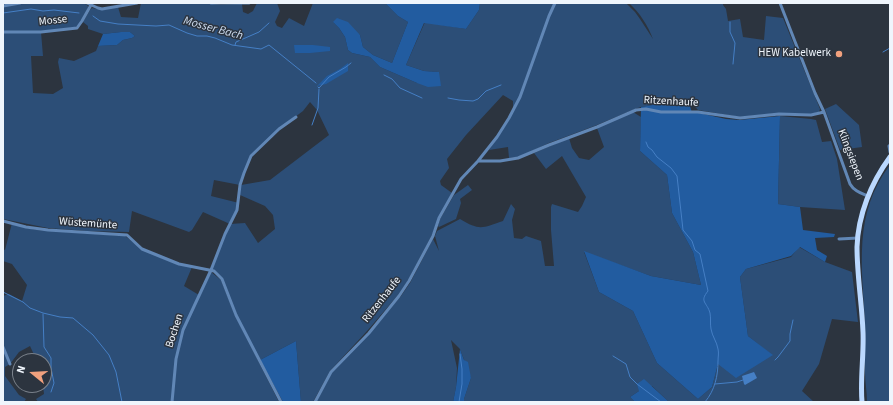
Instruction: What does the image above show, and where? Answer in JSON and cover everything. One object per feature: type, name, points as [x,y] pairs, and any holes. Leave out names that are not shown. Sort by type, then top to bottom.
[{"type":"main road","points":[[862,402],[863,334],[858,269],[858,238],[865,203],[876,179],[890,157]]},
{"type":"street","points":[[3,6],[20,3]]},
{"type":"street","name":"Mosse","points":[[3,32],[41,32],[77,28],[82,21],[89,4],[102,9],[137,3]]},
{"type":"street","points":[[211,3],[249,3]]},
{"type":"street","name":"Ritzenhaufe","points":[[315,402],[331,372],[369,332],[403,291],[433,236],[439,218],[461,179],[478,161],[509,118],[520,97],[555,3]]},
{"type":"street","name":"Klingsiepen","points":[[780,3],[815,93],[824,112],[852,188],[868,196]]},
{"type":"street","name":"Ritzenhaufe","points":[[478,161],[500,161],[518,158],[549,144],[597,127],[636,110],[646,109],[661,112],[698,112],[740,118],[779,114],[812,115],[824,112]]},
{"type":"street","points":[[281,402],[236,315],[222,279],[211,270],[225,234],[237,210],[240,185],[251,156],[279,129],[296,117]]},
{"type":"street","points":[[890,145],[890,152]]},
{"type":"street","name":"Wüstemünte","points":[[3,220],[26,227],[42,229],[127,235],[142,249],[179,264],[211,270]]},
{"type":"street","points":[[839,238],[858,238]]},
{"type":"street","name":"Bochen","points":[[172,402],[176,359],[183,330],[211,270]]},
{"type":"street","points":[[3,347],[10,364]]},
{"type":"shaded area","points":[[20,3],[84,3],[88,6],[80,23],[76,27],[41,32],[43,56],[31,56],[33,93],[53,94],[63,88],[58,62],[59,58],[74,61],[96,51],[98,46],[117,45],[123,40],[135,36],[130,32],[103,34],[88,29],[88,26],[83,22],[92,8],[102,10],[118,7],[121,17],[138,18],[141,3],[204,3],[221,5],[242,4],[243,12],[248,14],[253,11],[257,3],[277,3],[280,11],[275,22],[277,26],[282,28],[289,18],[304,26],[313,3],[385,3],[398,16],[408,22],[392,63],[373,55],[363,47],[360,35],[333,22],[345,37],[348,50],[352,53],[370,57],[380,67],[417,83],[438,72],[424,71],[406,65],[425,22],[466,29],[479,10],[480,3],[626,3],[635,12],[653,39],[649,29],[637,11],[629,3],[723,3],[726,9],[728,21],[740,19],[743,37],[764,40],[766,16],[783,18],[820,109],[819,112],[811,114],[779,113],[740,117],[698,110],[688,99],[641,107],[549,143],[519,157],[509,158],[508,147],[489,150],[513,110],[513,101],[503,95],[466,135],[447,159],[449,168],[440,181],[441,185],[452,193],[407,282],[398,295],[367,331],[330,371],[313,402],[301,402],[296,341],[260,360],[244,332],[222,279],[211,270],[230,224],[203,212],[192,230],[189,232],[132,211],[129,232],[48,228],[3,219],[3,6]],"holes":[[[310,102],[317,110],[329,135],[270,180],[241,185],[251,156],[279,129],[303,111]],[[214,180],[240,185],[240,195],[265,206],[273,215],[275,229],[258,243],[245,223],[230,224],[239,203],[211,196]]]},
{"type":"shaded area","points":[[385,3],[480,3],[479,10],[466,29],[424,23],[406,65],[424,71],[439,72],[441,86],[428,87],[417,83],[380,67],[370,57],[352,53],[348,50],[345,37],[333,22],[337,18],[348,22],[360,35],[363,47],[373,55],[392,63],[408,22],[398,16]]},
{"type":"shaded area","points":[[130,32],[135,36],[123,40],[117,45],[98,46],[103,34]]},
{"type":"shaded area","points":[[294,45],[330,47],[330,51],[295,53]]},
{"type":"shaded area","points":[[348,63],[348,71],[326,84],[317,86],[327,76]]},
{"type":"shaded area","points":[[688,99],[692,113],[739,120],[780,116],[778,204],[800,207],[803,230],[835,234],[834,237],[815,238],[817,250],[827,256],[825,262],[800,247],[791,256],[746,269],[740,277],[748,336],[773,355],[736,378],[718,364],[712,387],[698,399],[657,363],[633,311],[599,292],[584,251],[651,276],[701,285],[693,252],[672,213],[667,175],[640,151],[641,107]]},
{"type":"shaded area","points":[[836,104],[859,125],[862,147],[840,150],[825,109]]},
{"type":"shaded area","points":[[633,112],[641,117],[640,151],[667,175],[672,213],[693,252],[701,285],[651,276],[584,252],[599,292],[633,311],[657,363],[698,399],[712,387],[718,364],[772,355],[748,336],[740,277],[746,269],[791,257],[799,247],[825,262],[852,272],[858,322],[832,319],[819,364],[802,391],[814,402],[669,402],[652,386],[639,391],[630,397],[635,402],[464,402],[471,378],[460,349],[451,340],[457,368],[456,387],[453,402],[316,402],[332,372],[401,296],[410,283],[433,239],[439,251],[435,236],[437,231],[460,219],[477,227],[485,227],[503,221],[511,204],[515,209],[512,220],[514,238],[522,239],[526,236],[541,241],[545,266],[554,266],[551,230],[552,204],[578,212],[586,197],[562,156],[546,169],[534,153],[569,138],[572,148],[579,158],[589,160],[604,147],[597,128]]},
{"type":"shaded area","points":[[780,116],[816,120],[822,142],[831,141],[837,159],[845,210],[778,204]]},
{"type":"shaded area","points":[[890,165],[890,402],[867,402],[862,281],[862,241],[870,202],[878,183]]},
{"type":"shaded area","points":[[468,185],[472,190],[460,199],[461,203],[456,219],[439,227],[440,219],[454,195]]},
{"type":"shaded area","points":[[12,223],[37,230],[125,236],[142,249],[179,264],[192,267],[184,286],[199,295],[211,272],[221,280],[235,315],[279,402],[38,402],[36,399],[44,393],[52,393],[52,353],[33,353],[30,346],[18,353],[12,353],[12,361],[5,367],[5,376],[12,386],[12,393],[18,393],[26,399],[24,402],[3,402],[3,296],[9,294],[22,301],[27,285],[12,264],[3,261],[3,249],[5,250]]},
{"type":"shaded area","points":[[296,341],[301,402],[283,402],[260,360]]},
{"type":"shaded area","points":[[460,349],[464,360],[468,362],[471,378],[464,402],[453,402],[456,387]]},
{"type":"shaded area","points":[[754,372],[757,378],[745,385],[742,376]]},
{"type":"shaded area","points":[[644,379],[669,402],[635,402],[630,397],[639,391],[637,384]]},
{"type":"waterway","name":"Mosser Bach","points":[[3,13],[31,9],[79,13]]},
{"type":"waterway","name":"Mosser Bach","points":[[93,16],[100,21],[118,24],[156,26],[169,25],[187,33],[215,38],[232,45],[261,49],[269,45],[316,83]]},
{"type":"waterway","points":[[730,22],[730,32],[735,43],[733,64]]},
{"type":"waterway","points":[[235,45],[236,42],[259,32],[269,23]]},
{"type":"waterway","points":[[883,52],[890,48]]},
{"type":"waterway","name":"Mosser Bach","points":[[318,87],[319,88],[329,77],[351,63]]},
{"type":"waterway","name":"Mosser Bach","points":[[384,75],[392,79],[400,88],[422,98]]},
{"type":"waterway","name":"Mosser Bach","points":[[448,98],[473,101],[478,99],[486,91],[501,85]]},
{"type":"waterway","points":[[312,125],[318,108],[319,89]]},
{"type":"waterway","points":[[646,142],[648,147],[657,157],[671,168],[677,176],[683,230],[692,241],[695,250],[700,254],[708,291],[705,295],[704,302],[709,309],[712,332],[717,344],[718,352],[715,383],[705,402]]},
{"type":"waterway","points":[[3,292],[23,302],[30,308],[43,313],[73,318],[93,335],[109,355],[116,372],[122,402]]},
{"type":"waterway","points":[[43,314],[44,347],[48,353]]},
{"type":"waterway","points":[[775,360],[790,341],[793,320]]},
{"type":"waterway","points":[[459,402],[462,384],[460,354]]},
{"type":"waterway","points":[[613,356],[626,364],[630,377],[637,384],[661,402]]},
{"type":"waterway","points":[[52,373],[54,383],[52,389]]},
{"type":"waterway","points":[[715,384],[743,380]]},
{"type":"place","name":"HEW Kabelwerk","points":[[839,54]]}]
